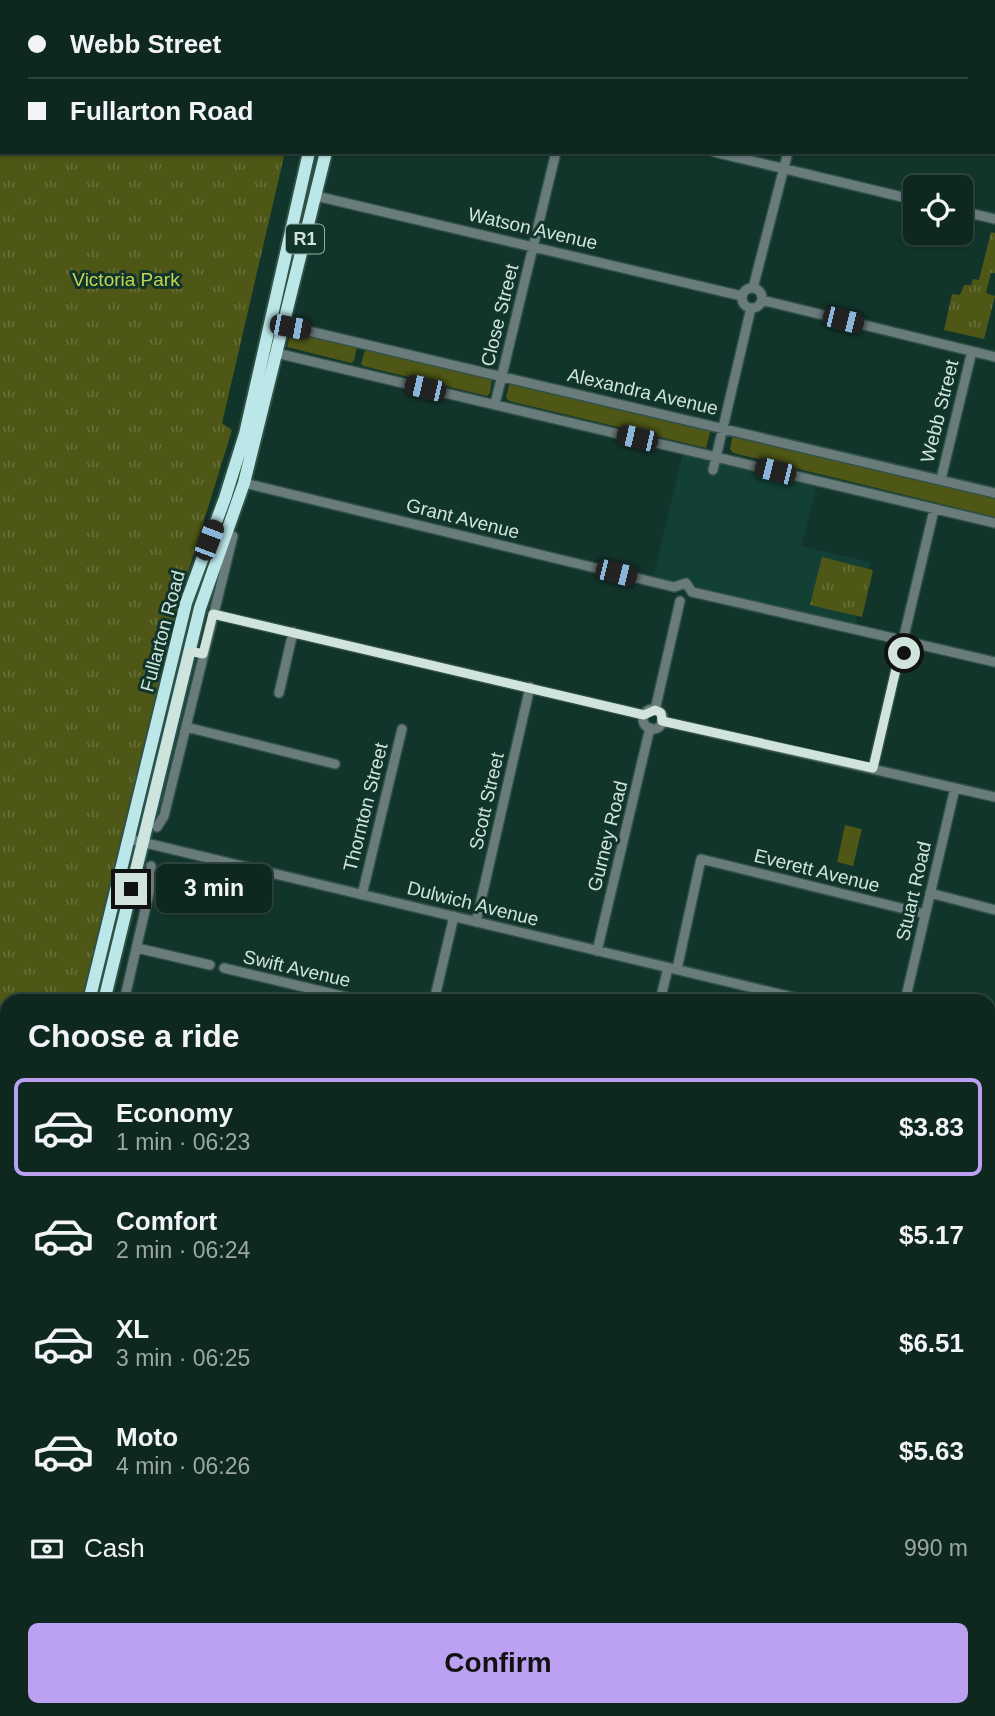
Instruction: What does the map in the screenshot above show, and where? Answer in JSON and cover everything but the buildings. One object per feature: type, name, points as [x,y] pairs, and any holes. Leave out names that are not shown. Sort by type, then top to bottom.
[{"type":"highway","name":"Fullarton Road","points":[[91,994],[200,608],[276,353],[277,326],[299,192],[308,154]]},
{"type":"highway","name":"Fullarton Road","points":[[105,994],[186,603],[237,482],[326,154]]},
{"type":"highway","points":[[299,192],[316,196]]},
{"type":"highway","points":[[175,648],[190,651]]},
{"type":"street","name":"Close Street","points":[[495,404],[556,154]]},
{"type":"street","points":[[722,154],[903,197]]},
{"type":"street","points":[[753,288],[788,154]]},
{"type":"street","name":"Watson Avenue","points":[[316,196],[534,245],[742,296]]},
{"type":"street","points":[[973,214],[995,219]]},
{"type":"street","points":[[753,288],[761,293],[762,300],[751,308],[743,303],[742,296],[746,289],[753,288]]},
{"type":"street","points":[[762,300],[995,357]]},
{"type":"street","points":[[713,470],[751,308]]},
{"type":"street","name":"Alexandra Avenue","points":[[277,326],[502,376],[995,493]]},
{"type":"street","name":"Webb Street","points":[[941,479],[972,351]]},
{"type":"street","points":[[276,353],[995,523]]},
{"type":"street","name":"Grant Avenue","points":[[237,482],[674,587]]},
{"type":"street","points":[[905,632],[934,510]]},
{"type":"street","points":[[157,827],[164,816],[233,536]]},
{"type":"street","points":[[680,601],[673,594],[674,587],[686,583],[692,592],[893,638],[905,632]]},
{"type":"street","points":[[680,601],[689,598],[692,592]]},
{"type":"street","points":[[655,710],[680,601]]},
{"type":"street","points":[[213,614],[644,715],[655,710]]},
{"type":"street","points":[[279,693],[293,632]]},
{"type":"street","points":[[905,632],[911,635],[914,643]]},
{"type":"street","points":[[893,638],[892,645],[900,652],[908,652],[914,643]]},
{"type":"street","points":[[914,643],[995,662]]},
{"type":"street","name":"Fullarton Road","points":[[190,651],[203,654]]},
{"type":"street","points":[[873,768],[900,652]]},
{"type":"street","name":"Scott Street","points":[[476,922],[530,687]]},
{"type":"street","points":[[644,715],[644,722],[650,729],[659,727],[662,721],[661,713],[655,710]]},
{"type":"street","points":[[662,721],[995,797]]},
{"type":"street","points":[[186,727],[335,764]]},
{"type":"street","name":"Thornton Street","points":[[362,894],[402,729]]},
{"type":"street","name":"Gurney Road","points":[[597,951],[650,729]]},
{"type":"street","name":"Stuart Road","points":[[907,994],[955,788]]},
{"type":"street","name":"Dulwich Avenue","points":[[136,840],[768,994]]},
{"type":"street","name":"Everett Avenue","points":[[672,969],[701,859],[925,914]]},
{"type":"street","points":[[125,994],[153,876],[152,866]]},
{"type":"street","points":[[930,893],[995,910]]},
{"type":"street","points":[[435,994],[454,916]]},
{"type":"street","points":[[137,948],[210,965]]},
{"type":"street","name":"Swift Avenue","points":[[224,968],[334,994]]},
{"type":"street","points":[[663,994],[672,969]]},
{"type":"shaded area","points":[[684,449],[818,481],[801,546],[870,562],[854,628],[652,582]]},
{"type":"green space","name":"Victoria Park","points":[[0,154],[285,154],[222,423],[232,430],[182,592],[86,994],[0,994]]},
{"type":"green space","points":[[991,232],[995,233],[995,273],[991,273],[986,293],[995,296],[984,339],[944,330],[952,294],[960,295],[964,285],[971,285],[973,279],[979,280]]},
{"type":"green space","points":[[291,331],[357,345],[354,361],[351,363],[287,347]]},
{"type":"green space","points":[[366,347],[492,377],[490,393],[487,396],[363,366],[361,364]]},
{"type":"green space","points":[[510,382],[711,428],[706,448],[509,401],[506,397]]},
{"type":"green space","points":[[733,434],[995,496],[995,517],[733,453],[730,449]]},
{"type":"green space","points":[[822,557],[873,570],[862,617],[810,605]]},
{"type":"green space","points":[[845,825],[862,829],[853,866],[837,862]]},
{"type":"route","points":[[131,889],[190,651],[203,654],[213,614],[644,715],[652,709],[661,713],[662,721],[873,768],[900,652],[904,653]]}]
